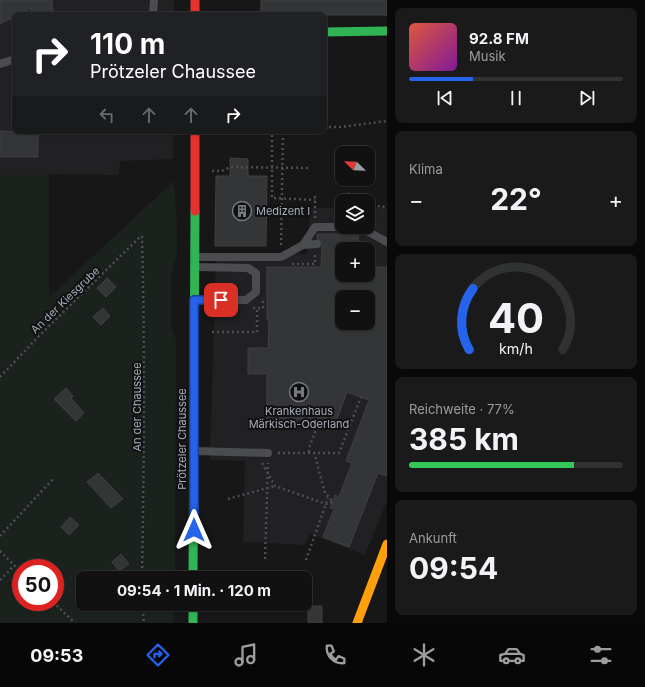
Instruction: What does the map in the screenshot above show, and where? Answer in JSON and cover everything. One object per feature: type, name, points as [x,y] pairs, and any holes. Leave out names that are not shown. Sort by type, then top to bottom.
[{"type":"main road","points":[[195,0],[195,12]]},
{"type":"main road","points":[[327,32],[387,31]]},
{"type":"main road","name":"Prötzeler Chaussee","points":[[193,571],[195,134]]},
{"type":"main road","points":[[357,623],[387,544]]},
{"type":"main road","points":[[193,611],[193,623]]},
{"type":"lane","points":[[153,12],[154,0]]},
{"type":"lane","points":[[0,64],[12,60]]},
{"type":"lane","points":[[303,245],[314,228],[335,227]]},
{"type":"lane","points":[[373,234],[387,242]]},
{"type":"lane","points":[[194,257],[281,257],[303,245],[316,244]]},
{"type":"lane","points":[[194,267],[248,268],[256,273],[256,292],[246,300],[194,300]]},
{"type":"lane","points":[[194,451],[268,454]]},
{"type":"path","points":[[327,127],[341,127],[387,121]]},
{"type":"path","points":[[273,134],[272,198],[315,200]]},
{"type":"path","points":[[283,134],[281,264],[315,264],[316,244]]},
{"type":"path","points":[[208,172],[222,171],[230,167],[310,168]]},
{"type":"path","points":[[314,228],[315,195]]},
{"type":"path","points":[[375,205],[384,207],[387,204]]},
{"type":"path","name":"An der Kiesgrube","points":[[0,377],[40,334],[142,236]]},
{"type":"path","name":"An der Chaussee","points":[[142,236],[145,452],[142,571]]},
{"type":"path","points":[[250,308],[263,308],[263,296]]},
{"type":"path","points":[[209,332],[257,332],[257,308]]},
{"type":"path","points":[[265,559],[268,454],[309,452],[339,453],[361,397]]},
{"type":"path","points":[[309,452],[309,448],[319,422]]},
{"type":"path","points":[[228,498],[275,486],[326,504],[332,502],[325,493],[314,452]]},
{"type":"path","points":[[254,453],[267,470],[275,486]]},
{"type":"path","points":[[0,536],[53,479]]},
{"type":"path","points":[[306,560],[328,497]]},
{"type":"path","points":[[0,551],[12,564]]},
{"type":"path","points":[[0,580],[12,568]]},
{"type":"path","points":[[62,611],[75,623]]},
{"type":"path","points":[[143,611],[144,623]]},
{"type":"shaded area","points":[[0,0],[174,0],[174,12],[12,12],[12,134],[173,134],[173,159],[120,161],[119,175],[0,174]]},
{"type":"shaded area","points":[[0,174],[49,174],[49,297],[174,181],[177,254],[171,276],[171,326],[176,340],[175,571],[76,571],[76,611],[175,611],[174,623],[0,623]]},
{"type":"shaded area","name":"Krankenhaus Märkisch-Oderland","points":[[310,208],[335,208],[335,234],[375,234],[375,208],[387,208],[387,501],[365,555],[310,534],[305,545],[243,542],[245,461],[210,460],[216,253],[307,254]]},
{"type":"building","points":[[0,0],[52,0],[53,12],[31,12],[31,8],[23,12],[12,12],[12,18],[0,24]]},
{"type":"building","points":[[261,0],[387,0],[387,15],[327,15],[327,12],[261,12]]},
{"type":"building","points":[[0,131],[12,131],[12,134],[38,134],[38,157],[0,157]]},
{"type":"building","name":"Medizent I","points":[[230,158],[248,159],[248,176],[267,176],[266,246],[215,246],[216,176],[230,176]]},
{"type":"building","name":"Krankenhaus Märkisch-Oderland","points":[[317,234],[358,234],[358,242],[335,242],[335,282],[375,282],[375,267],[387,267],[387,476],[378,473],[349,547],[323,537],[334,509],[330,508],[335,495],[339,497],[352,463],[346,461],[369,400],[347,392],[334,428],[311,419],[297,419],[297,425],[267,426],[267,374],[248,374],[248,348],[268,348],[269,320],[267,320],[267,267],[321,267],[322,243],[317,239]]},
{"type":"building","points":[[107,278],[116,287],[106,297],[97,288]]},
{"type":"building","points":[[103,308],[110,316],[101,325],[93,317]]},
{"type":"building","points":[[66,388],[73,396],[71,398],[84,413],[76,421],[54,399]]},
{"type":"building","points":[[98,473],[123,499],[111,508],[87,482]]},
{"type":"building","points":[[70,517],[79,525],[69,535],[61,527]]},
{"type":"building","points":[[121,554],[129,564],[119,571],[112,562]]},
{"type":"building","points":[[312,606],[322,606],[322,623],[308,623],[308,611],[312,611]]},
{"type":"traffic: fast","points":[[327,32],[387,31]]},
{"type":"traffic: fast","points":[[193,571],[195,211]]},
{"type":"traffic: fast","points":[[193,611],[193,623]]},
{"type":"traffic: slow","points":[[357,623],[387,544]]},
{"type":"traffic: jam","points":[[195,0],[195,12]]},
{"type":"traffic: jam","points":[[195,134],[195,211]]},
{"type":"place","name":"Medizent I","points":[[242,211]]},
{"type":"place","name":"Krankenhaus Märkisch-Oderland","points":[[299,392]]},
{"type":"route","points":[[194,530],[194,300],[221,300]]}]
